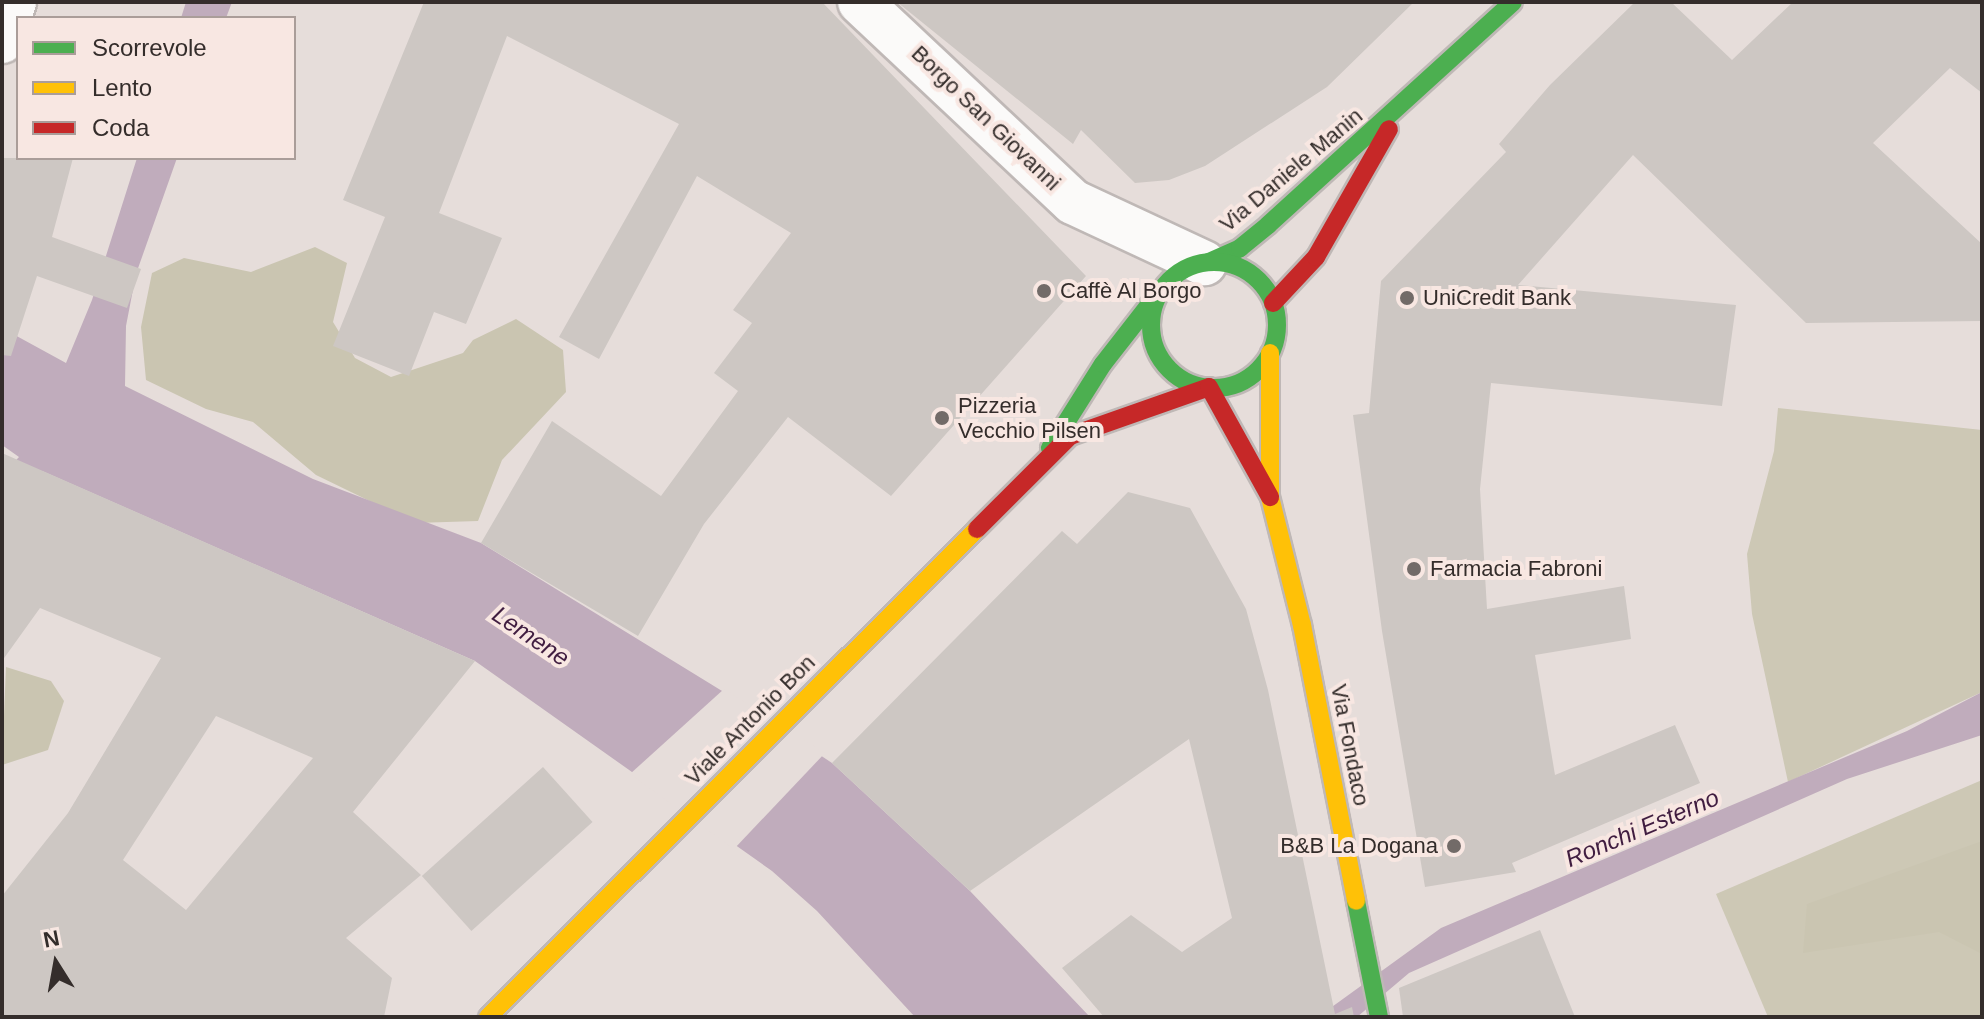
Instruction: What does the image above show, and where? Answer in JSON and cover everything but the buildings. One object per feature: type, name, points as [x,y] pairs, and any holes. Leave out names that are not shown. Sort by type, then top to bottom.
[{"type":"main road","name":"Via Daniele Manin","points":[[1206,262],[1240,248],[1268,225],[1513,2]]},
{"type":"main road","name":"Via Daniele Manin","points":[[1273,303],[1316,257],[1343,216],[1399,108]]},
{"type":"main road","points":[[1206,262],[1248,271],[1273,303],[1276,337],[1270,353],[1245,379],[1209,387],[1188,383],[1157,354],[1151,324],[1159,293],[1178,272],[1206,262]]},
{"type":"main road","name":"Viale Antonio Bon","points":[[488,1017],[1046,455],[1103,364],[1159,293]]},
{"type":"main road","name":"Via Fondaco","points":[[1270,353],[1270,497],[1302,625],[1377,1011]]},
{"type":"main road","name":"Viale Antonio Bon","points":[[1046,455],[1103,420],[1209,387]]},
{"type":"main road","name":"Via Fondaco","points":[[1209,387],[1270,497]]},
{"type":"street","points":[[2,41],[14,2]]},
{"type":"street","name":"Borgo San Giovanni","points":[[860,2],[1073,202],[1206,262]]},
{"type":"shaded area","points":[[315,247],[347,263],[333,322],[355,358],[391,377],[463,353],[473,340],[516,319],[563,350],[566,392],[502,460],[478,521],[415,523],[316,475],[253,422],[206,409],[146,380],[141,327],[152,273],[184,258],[251,272]]},
{"type":"shaded area","points":[[1778,408],[1982,430],[1982,692],[1788,782],[1752,614],[1747,554],[1774,451]]},
{"type":"shaded area","points":[[6,667],[51,681],[64,701],[48,750],[2,765]]},
{"type":"shaded area","points":[[1982,780],[1982,1017],[1768,1017],[1716,894]]},
{"type":"shaded area","points":[[1982,841],[1982,954],[1939,932],[1803,953],[1807,904]]},
{"type":"water","points":[[186,2],[232,2],[227,16],[182,16]]},
{"type":"water","name":"Lemene","points":[[136,160],[176,160],[136,274],[126,326],[125,386],[313,479],[481,543],[740,702],[832,763],[970,891],[1090,1017],[915,1017],[817,911],[772,871],[475,661],[42,471],[2,524],[2,475],[19,457],[2,445],[2,328],[66,363],[92,300]]},
{"type":"water","points":[[1982,692],[1982,735],[1847,779],[1409,973],[1357,1017],[1318,1017],[1441,928],[1907,731]]},
{"type":"pier","points":[[724,689],[825,753],[734,849],[630,774]]},
{"type":"traffic: fast","points":[[1209,262],[1240,248],[1268,225],[1513,2]]},
{"type":"traffic: fast","points":[[1214,262],[1238,267],[1258,281],[1272,301],[1277,325],[1272,349],[1258,369],[1238,383],[1214,388],[1190,383],[1170,369],[1156,349],[1151,325],[1156,301],[1170,281],[1190,267],[1214,262]]},
{"type":"traffic: fast","points":[[1050,448],[1103,364],[1157,295]]},
{"type":"traffic: fast","points":[[1356,901],[1379,1017]]},
{"type":"traffic: slow","points":[[1270,353],[1270,497],[1302,625],[1356,901]]},
{"type":"traffic: slow","points":[[488,1017],[977,529]]},
{"type":"traffic: jam","points":[[1273,303],[1316,257],[1389,129]]},
{"type":"traffic: jam","points":[[977,529],[1070,436],[1209,387],[1270,497]]},
{"type":"place","name":"Caffè Al Borgo","points":[[1044,291]]},
{"type":"place","name":"UniCredit Bank","points":[[1407,298]]},
{"type":"place","name":"Pizzeria Vecchio Pilsen","points":[[942,418]]},
{"type":"place","name":"Farmacia Fabroni","points":[[1414,569]]},
{"type":"place","name":"B&B La Dogana","points":[[1454,846]]},
{"type":"water label","name":"Ronchi Esterno","points":[[1642,828]]}]
